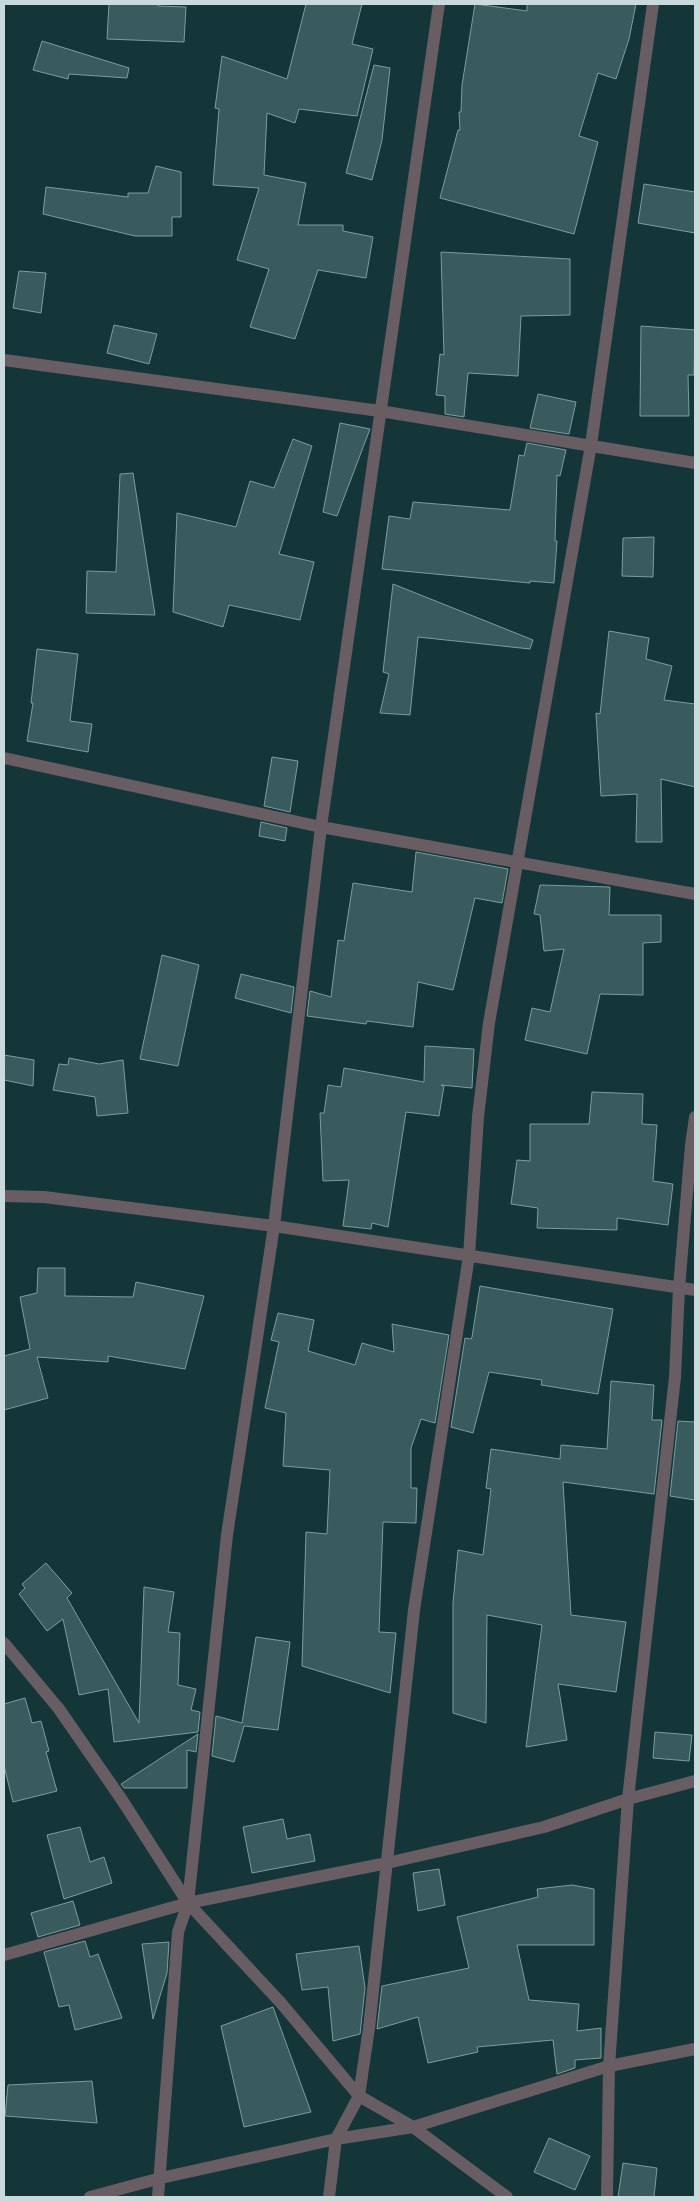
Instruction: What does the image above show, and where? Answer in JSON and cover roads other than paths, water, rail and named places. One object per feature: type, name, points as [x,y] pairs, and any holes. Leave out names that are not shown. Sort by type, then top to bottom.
[{"type":"street","points":[[158,2197],[161,2178],[178,1932],[188,1903],[226,1536],[274,1226],[321,827],[439,4]]},
{"type":"street","points":[[329,2197],[336,2139],[359,2096],[370,2028],[414,1610],[469,1256],[478,1117],[489,1023],[516,861],[591,445],[653,4]]},
{"type":"street","points":[[4,360],[380,411],[695,463]]},
{"type":"street","points":[[4,758],[321,827],[695,894]]},
{"type":"street","points":[[608,2197],[609,2066],[628,1799],[675,1377],[679,1288],[695,1117]]},
{"type":"street","points":[[4,1196],[44,1198],[274,1226],[695,1290]]},
{"type":"street","points":[[4,1642],[59,1709],[122,1800],[188,1903],[281,2003],[359,2096],[413,2127],[507,2197]]},
{"type":"street","points":[[4,1955],[188,1903],[388,1863],[544,1827],[628,1799],[695,1781]]},
{"type":"street","points":[[90,2197],[161,2178],[336,2139],[413,2127],[609,2066],[695,2049]]}]
